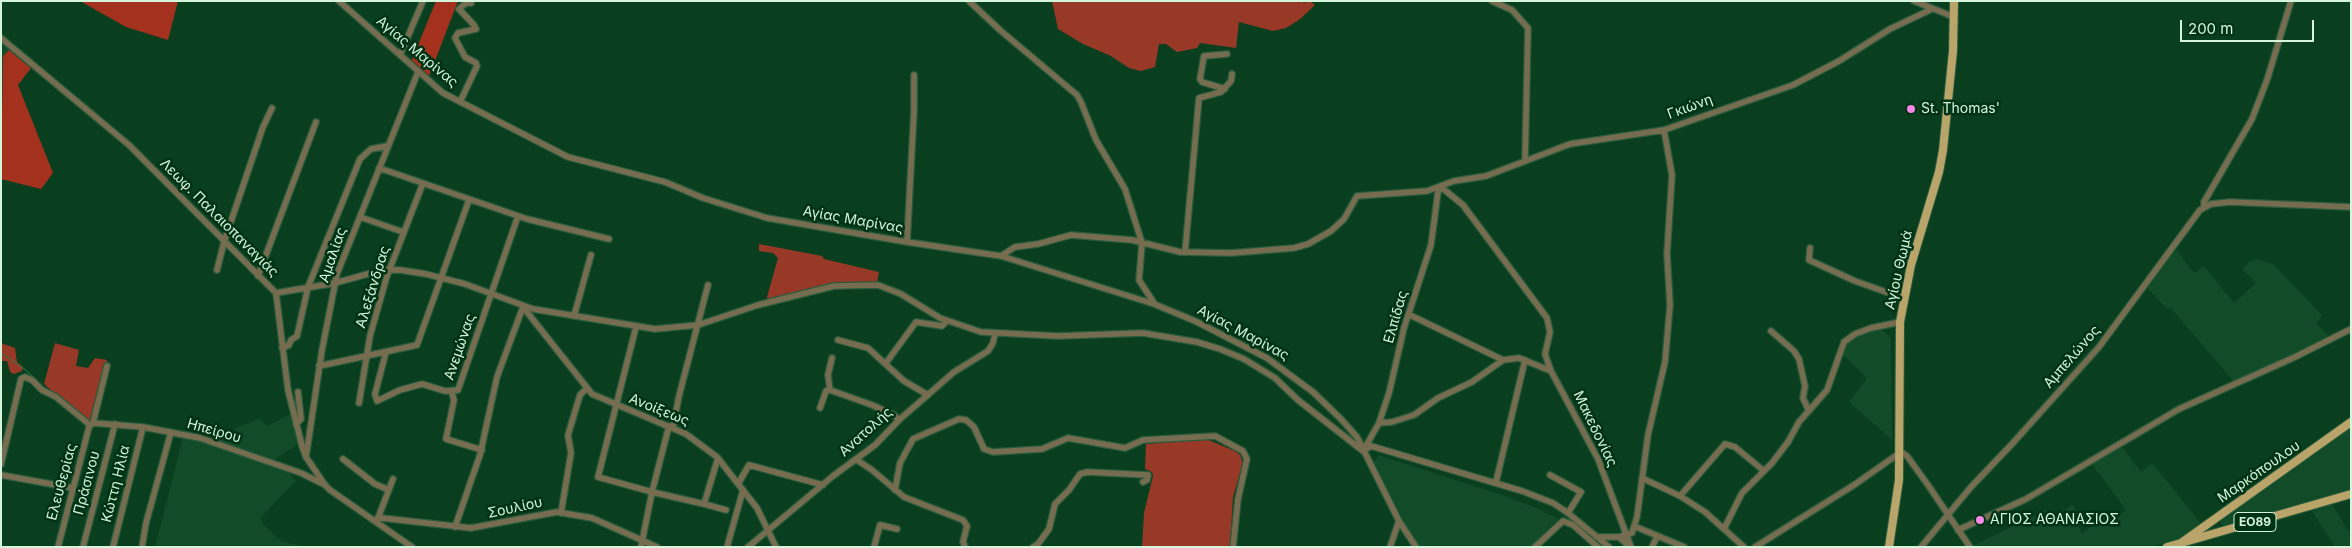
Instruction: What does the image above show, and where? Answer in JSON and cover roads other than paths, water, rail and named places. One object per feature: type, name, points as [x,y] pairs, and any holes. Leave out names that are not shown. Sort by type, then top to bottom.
[{"type":"main road","name":"Αγίου Θωμά","points":[[1889,547],[1896,508],[1901,452],[1900,322],[1904,298],[1943,150],[1951,67],[1954,1]]},
{"type":"main road","name":"Μαρκόπουλου","points":[[2183,545],[2216,518],[2351,422]]},
{"type":"main road","name":"ΕΟ89","points":[[2167,547],[2183,545],[2223,531],[2351,494]]},
{"type":"main road","points":[[2216,518],[2223,531]]},
{"type":"street","name":"Αγίας Μαρίνας","points":[[339,1],[442,93],[544,146],[580,160],[657,180],[703,198],[767,218],[1001,256],[1154,304],[1195,321],[1268,358],[1291,374],[1341,419],[1357,437],[1399,521],[1416,547]]},
{"type":"street","points":[[400,55],[423,1]]},
{"type":"street","points":[[969,1],[1082,102],[1096,140],[1125,189],[1142,243],[1139,280],[1154,304]]},
{"type":"street","points":[[1492,1],[1512,10],[1528,28],[1525,161]]},
{"type":"street","points":[[1914,1],[1954,17]]},
{"type":"street","points":[[2291,1],[2268,80],[2252,119],[2204,202],[2204,208],[2211,204],[2230,202],[2351,206]]},
{"type":"street","points":[[460,102],[477,66],[465,57],[455,38],[458,33],[476,29],[459,9],[466,3],[471,3]]},
{"type":"street","name":"Γκιώνη","points":[[1185,252],[1231,253],[1294,248],[1308,244],[1331,231],[1344,219],[1357,196],[1408,194],[1454,181],[1486,176],[1570,144],[1664,130],[1792,86],[1839,61],[1890,29],[1932,9]]},
{"type":"street","name":"Λεωφ. Παλαιοπαναγιάς","points":[[1,38],[129,145],[276,293],[282,348],[296,424],[306,456],[324,485],[376,519],[412,547]]},
{"type":"street","points":[[1225,89],[1202,82],[1200,79],[1204,56],[1227,54]]},
{"type":"street","name":"Αμαλίας","points":[[306,456],[319,366],[335,283],[387,146],[418,72]]},
{"type":"street","points":[[1001,256],[1015,247],[1038,244],[1071,235],[1125,238],[1173,251],[1185,252],[1199,98],[1217,94],[1225,89],[1231,81],[1232,74]]},
{"type":"street","points":[[907,242],[914,111],[914,75]]},
{"type":"street","points":[[217,270],[224,242],[263,127],[272,108]]},
{"type":"street","points":[[258,276],[316,122]]},
{"type":"street","points":[[1599,537],[1628,535],[1634,526],[1648,434],[1665,362],[1670,305],[1667,254],[1672,175],[1664,130]]},
{"type":"street","points":[[282,348],[289,345],[293,338],[297,336],[308,288],[360,159],[370,148],[387,146]]},
{"type":"street","points":[[379,168],[518,216],[609,239]]},
{"type":"street","name":"Αλεξάνδρας","points":[[359,403],[366,355],[389,270],[423,182]]},
{"type":"street","name":"Ελπίδας","points":[[1363,451],[1379,423],[1430,245],[1438,192],[1441,186]]},
{"type":"street","name":"Μακεδονίας","points":[[1441,186],[1463,205],[1547,318],[1550,332],[1545,354],[1551,371],[1598,459],[1631,547]]},
{"type":"street","points":[[319,366],[366,355],[414,348],[419,343],[469,200]]},
{"type":"street","name":"Αμπελώνος","points":[[1921,547],[1933,536],[1971,487],[2099,347],[2197,213],[2204,208]]},
{"type":"street","name":"Ανεμώνας","points":[[386,352],[374,394],[377,401],[400,390],[422,384],[452,393],[458,390],[518,216]]},
{"type":"street","points":[[360,217],[403,232]]},
{"type":"street","points":[[1810,248],[1809,260],[1855,281],[1904,298]]},
{"type":"street","points":[[574,316],[591,255]]},
{"type":"street","points":[[276,293],[335,283],[389,270],[441,278],[532,309],[636,327],[674,328],[698,325],[776,301],[834,286],[860,284],[889,289],[947,321],[972,331],[995,334],[1058,336],[1142,333],[1207,344],[1263,369],[1363,451],[1371,446],[1496,482],[1552,503],[1568,513],[1609,547]]},
{"type":"street","points":[[641,544],[652,492],[708,285]]},
{"type":"street","points":[[455,527],[482,450],[496,382],[523,307]]},
{"type":"street","name":"Ανοίξεως","points":[[523,307],[534,323],[570,365],[586,389],[594,396],[671,427],[693,438],[718,458],[757,508],[776,547]]},
{"type":"street","points":[[1410,315],[1502,360]]},
{"type":"street","points":[[886,363],[916,322],[942,326],[947,321]]},
{"type":"street","points":[[1724,529],[1742,493],[1764,471],[1788,442],[1799,422],[1827,390],[1844,342],[1854,334],[1871,328],[1900,322]]},
{"type":"street","points":[[636,327],[598,477],[726,510]]},
{"type":"street","points":[[1958,530],[2026,499],[2179,409],[2296,357],[2351,329]]},
{"type":"street","points":[[1771,331],[1797,355],[1805,386],[1803,398],[1809,411]]},
{"type":"street","name":"Ανατολής","points":[[748,547],[823,485],[857,460],[954,372],[988,351],[993,343],[995,334]]},
{"type":"street","points":[[838,340],[846,340],[868,348],[904,381],[928,395]]},
{"type":"street","points":[[830,390],[828,375],[832,358]]},
{"type":"street","points":[[1379,423],[1392,422],[1414,415],[1438,398],[1472,382],[1502,360],[1519,358],[1551,371]]},
{"type":"street","points":[[1496,482],[1525,360]]},
{"type":"street","name":"Ελευθερίας","points":[[58,547],[107,366]]},
{"type":"street","points":[[1,464],[20,379],[25,377],[42,390],[56,397],[91,424]]},
{"type":"street","points":[[562,513],[565,481],[571,454],[568,435],[579,396],[586,389]]},
{"type":"street","points":[[820,408],[826,391],[830,390]]},
{"type":"street","points":[[830,390],[872,405],[894,415],[899,420]]},
{"type":"street","points":[[296,424],[301,419],[298,392]]},
{"type":"street","points":[[452,393],[454,400],[446,439],[482,450]]},
{"type":"street","points":[[895,490],[900,463],[913,439],[959,419],[966,420],[974,427],[984,449],[993,452],[1042,449],[1068,438],[1126,448],[1143,440],[1215,436],[1243,451],[1247,459],[1238,499],[1232,547]]},
{"type":"street","name":"Ηπείρου","points":[[91,424],[143,427],[216,443],[301,473],[324,485]]},
{"type":"street","name":"Πράσινου","points":[[83,547],[115,424]]},
{"type":"street","name":"Κώττη Ηλία","points":[[113,547],[143,427]]},
{"type":"street","points":[[142,547],[146,523],[171,432]]},
{"type":"street","points":[[1680,496],[1725,444],[1735,447],[1764,471]]},
{"type":"street","points":[[1755,547],[1854,486],[1901,452],[1907,456],[1928,484],[1970,547]]},
{"type":"street","points":[[704,504],[718,458]]},
{"type":"street","points":[[343,460],[375,484],[389,490]]},
{"type":"street","points":[[857,460],[909,500],[963,520],[967,526],[963,542],[965,547]]},
{"type":"street","points":[[738,484],[750,465],[823,485]]},
{"type":"street","points":[[1035,546],[1050,526],[1055,504],[1069,490],[1080,474],[1087,472],[1148,475],[1147,480],[1143,482]]},
{"type":"street","points":[[1,474],[73,488]]},
{"type":"street","points":[[1550,475],[1581,492],[1568,513]]},
{"type":"street","points":[[1642,478],[1680,496],[1705,512],[1744,547]]},
{"type":"street","points":[[376,519],[393,479]]},
{"type":"street","points":[[727,547],[743,490]]},
{"type":"street","name":"Σουλίου","points":[[376,519],[455,527],[485,527],[544,513],[562,513],[592,518],[641,544],[657,547]]},
{"type":"street","points":[[1390,547],[1399,521]]},
{"type":"street","points":[[1535,547],[1563,521],[1573,525],[1598,547]]},
{"type":"street","points":[[874,547],[880,525],[897,529]]},
{"type":"street","points":[[1634,526],[1684,547]]},
{"type":"street","points":[[1619,537],[1631,547]]},
{"type":"street","points":[[1652,547],[1657,537]]},
{"type":"waterway","points":[[1,353],[26,370],[47,390]]},
{"type":"place","name":"St. Thomas'","points":[[1911,109]]},
{"type":"place","name":"ΑΓΙΟΣ ΑΘΑΝΑΣΙΟΣ","points":[[1980,520]]}]
